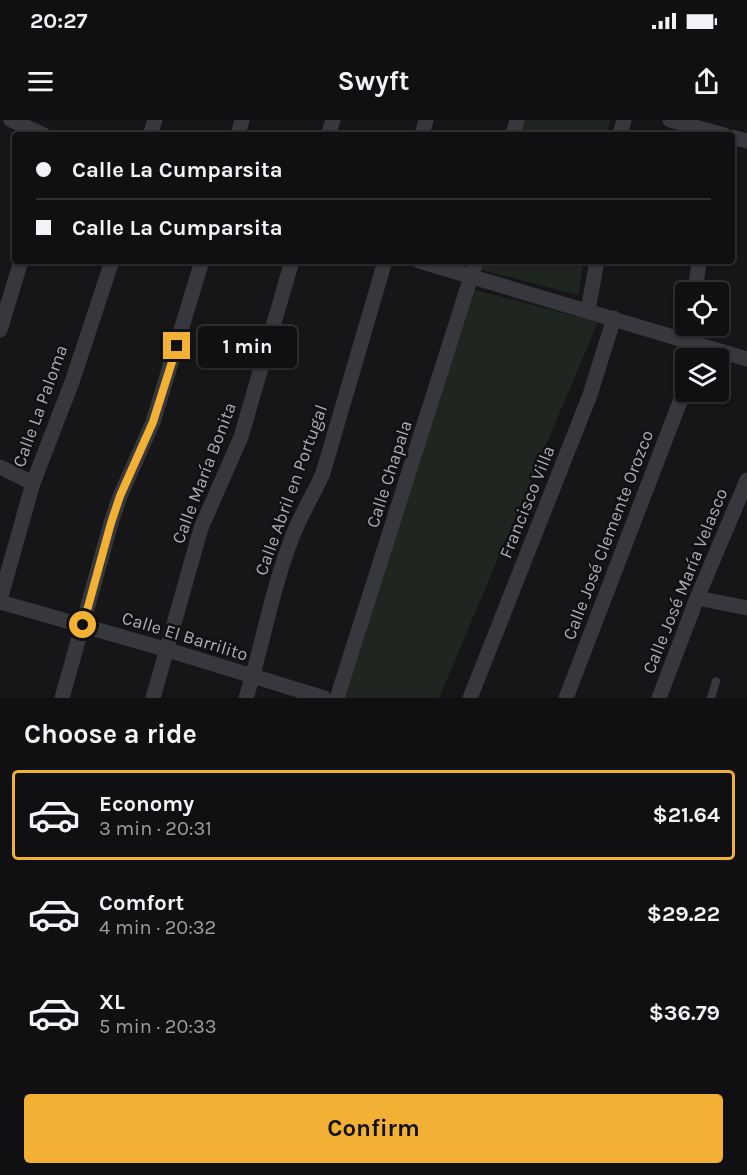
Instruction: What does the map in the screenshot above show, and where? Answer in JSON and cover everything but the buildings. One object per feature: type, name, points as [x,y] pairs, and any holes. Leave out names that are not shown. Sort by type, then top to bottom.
[{"type":"street","points":[[10,120],[37,132]]},
{"type":"street","points":[[670,120],[723,132]]},
{"type":"street","points":[[0,330],[20,264]]},
{"type":"street","name":"Calle La Paloma","points":[[0,601],[33,483],[72,382],[111,264]]},
{"type":"street","points":[[62,698],[111,523],[120,496],[153,422],[201,264]]},
{"type":"street","name":"Calle María Bonita","points":[[153,698],[201,528],[242,437],[291,264]]},
{"type":"street","name":"Calle Abril en Portugal","points":[[246,698],[282,566],[294,533],[323,473],[384,264]]},
{"type":"street","points":[[443,264],[474,268],[588,310],[747,359]]},
{"type":"street","points":[[588,310],[596,264]]},
{"type":"street","points":[[696,282],[699,264]]},
{"type":"street","name":"Calle Chapala","points":[[337,698],[474,268]]},
{"type":"street","name":"Francisco Villa","points":[[470,698],[590,395],[614,318]]},
{"type":"street","points":[[693,348],[694,336]]},
{"type":"street","name":"Calle José Clemente Orozco","points":[[567,698],[680,402]]},
{"type":"street","points":[[0,467],[33,483]]},
{"type":"street","name":"Calle José María Velasco","points":[[658,698],[697,598],[743,501],[747,480]]},
{"type":"street","points":[[697,598],[747,608]]},
{"type":"street","name":"Calle El Barrilito","points":[[0,601],[324,698]]},
{"type":"lane","points":[[711,698],[716,681]]},
{"type":"shaded area","points":[[521,120],[610,120],[608,132],[517,132]]},
{"type":"shaded area","points":[[479,264],[583,264],[578,295],[478,269]]},
{"type":"shaded area","points":[[471,289],[598,322],[439,698],[339,698]]},
{"type":"route","points":[[83,625],[120,496],[153,422],[177,346]]}]
